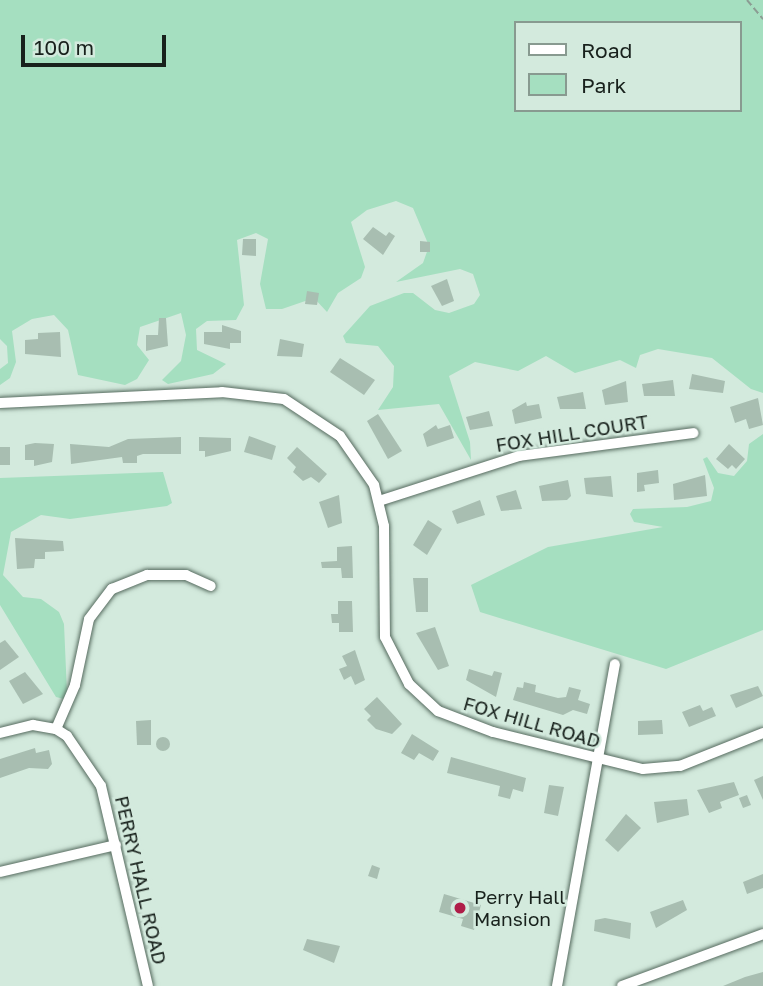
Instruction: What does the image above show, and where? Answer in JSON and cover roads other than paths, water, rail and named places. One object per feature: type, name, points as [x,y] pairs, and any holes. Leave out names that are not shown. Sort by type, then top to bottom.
[{"type":"street","name":"FOX HILL ROAD","points":[[0,403],[127,395],[270,395],[316,417],[340,436],[374,485],[384,526],[385,637],[409,684],[450,717],[597,760],[663,769],[763,733]]},
{"type":"street","name":"FOX HILL COURT","points":[[379,501],[519,456],[692,433]]},
{"type":"street","points":[[0,733],[33,725],[56,729],[75,685],[89,619],[112,589],[147,575],[186,575],[211,586]]},
{"type":"street","points":[[557,986],[615,664]]},
{"type":"street","name":"PERRY HALL ROAD","points":[[56,729],[67,736],[101,786],[148,986]]},
{"type":"street","points":[[0,872],[116,845]]},
{"type":"street","points":[[622,986],[763,934]]},
{"type":"place","name":"Perry Hall Mansion","points":[[460,908]]}]
